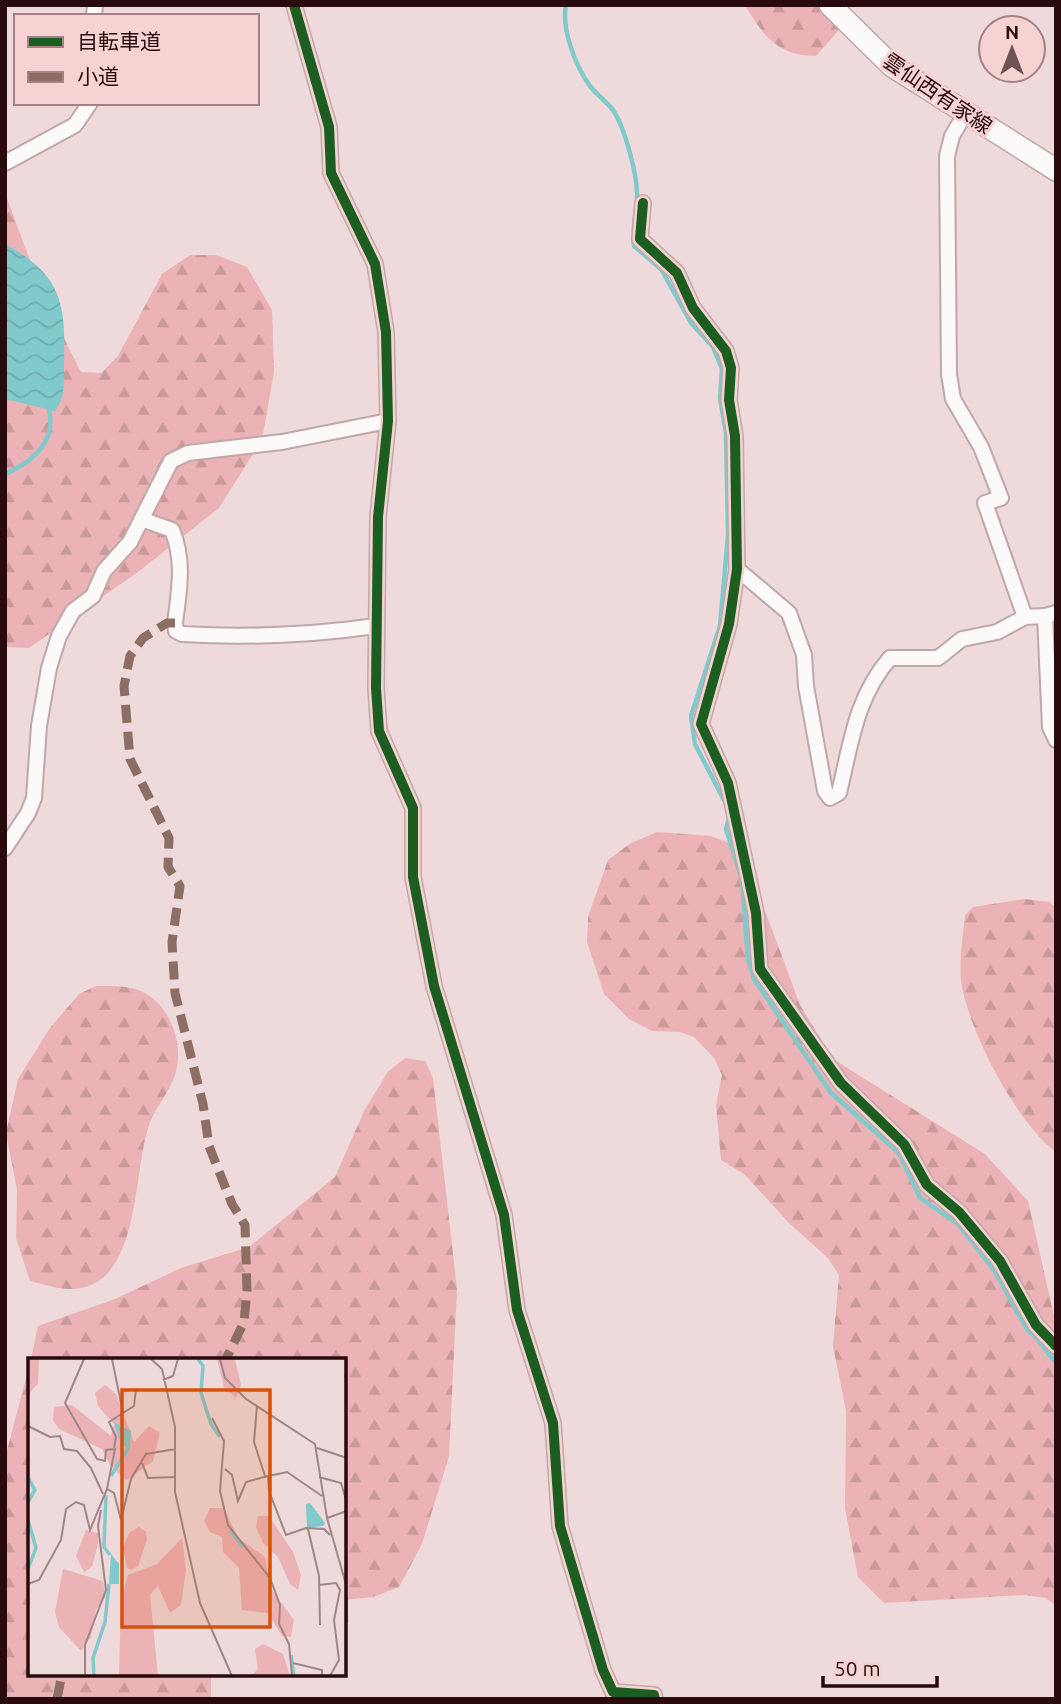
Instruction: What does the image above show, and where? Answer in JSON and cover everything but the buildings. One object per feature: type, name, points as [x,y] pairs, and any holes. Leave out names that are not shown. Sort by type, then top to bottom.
[{"type":"main road","name":"雲仙西有家線","points":[[830,5],[891,66],[1056,170]]},
{"type":"street","points":[[294,5],[329,127],[331,173],[374,264],[386,332],[388,421],[377,517],[379,731],[413,808],[413,877],[419,916],[434,986],[503,1215],[517,1311],[553,1423],[560,1526],[566,1549],[603,1670],[613,1692],[640,1691],[654,1695],[655,1699]]},
{"type":"street","points":[[6,162],[75,125],[89,105]]},
{"type":"street","points":[[965,114],[953,135],[947,156],[949,373],[953,399],[981,447],[1000,498],[985,503],[1025,617]]},
{"type":"street","points":[[643,203],[640,239],[677,272],[693,307],[726,351],[731,368],[729,400],[736,436],[737,569],[729,624],[701,724],[728,782],[756,914],[760,969],[841,1083],[904,1144],[927,1185],[959,1212],[1000,1261],[1036,1325],[1056,1346]]},
{"type":"street","points":[[5,848],[28,813],[33,799],[39,726],[48,668],[59,636],[73,611],[93,596],[104,571],[130,542],[144,520],[164,471],[179,456],[282,442],[388,421]]},
{"type":"street","points":[[144,520],[172,530],[178,545],[181,577],[174,623],[176,631],[182,634],[229,637],[332,632],[376,626]]},
{"type":"street","points":[[737,569],[789,612],[804,655],[806,686],[822,778],[830,798],[839,793],[859,707],[875,676],[890,658],[938,658],[962,639],[997,632],[1025,617],[1050,615],[1050,727],[1056,740]]},
{"type":"green space","points":[[745,5],[848,5],[845,23],[816,56],[791,52],[773,42],[758,26]]},
{"type":"green space","points":[[5,193],[45,301],[81,372],[101,373],[118,356],[162,274],[190,255],[216,255],[247,267],[272,310],[274,372],[262,440],[219,508],[138,572],[29,648],[5,647]]},
{"type":"green space","points":[[657,832],[711,836],[734,845],[767,916],[800,1005],[833,1059],[985,1154],[1028,1201],[1056,1325],[1056,1606],[1046,1598],[1023,1595],[884,1603],[858,1577],[845,1508],[846,1411],[833,1346],[839,1275],[828,1258],[789,1223],[744,1174],[721,1160],[716,1106],[722,1075],[714,1058],[694,1037],[680,1032],[652,1031],[629,1019],[604,994],[587,942],[588,917],[608,860],[631,843]]},
{"type":"green space","points":[[1025,899],[1050,902],[1056,908],[1056,1152],[1025,1120],[996,1073],[973,1023],[961,980],[965,915],[973,907]]},
{"type":"green space","points":[[96,986],[132,988],[143,992],[162,1008],[174,1030],[177,1068],[148,1128],[133,1211],[120,1253],[110,1270],[97,1282],[80,1288],[64,1289],[30,1281],[16,1238],[17,1190],[6,1133],[18,1079],[50,1028],[79,994]]},
{"type":"green space","points":[[405,1058],[425,1061],[433,1078],[457,1289],[449,1456],[422,1544],[399,1587],[373,1597],[346,1600],[346,1358],[31,1358],[38,1326],[115,1299],[181,1268],[249,1247],[335,1177],[365,1109],[388,1072]]},
{"type":"green space","points":[[28,1371],[28,1676],[211,1676],[211,1699],[5,1699],[5,1458]]},
{"type":"water","points":[[5,244],[39,267],[57,293],[64,324],[64,382],[63,394],[55,411],[5,399]]},
{"type":"waterway","points":[[566,5],[566,25],[575,58],[590,86],[613,110],[630,152],[637,189],[634,246],[661,269],[691,323],[713,347],[722,369],[720,398],[726,433],[728,535],[720,626],[691,716],[695,744],[727,806]]},
{"type":"waterway","points":[[5,474],[25,463],[41,448],[50,430],[48,406]]},
{"type":"waterway","points":[[730,814],[726,829],[742,880],[748,959],[754,979],[831,1093],[899,1153],[920,1198],[958,1224],[994,1270],[1028,1331],[1056,1362]]},
{"type":"marked path","points":[[175,623],[167,623],[143,638],[130,656],[124,686],[130,759],[169,838],[168,867],[180,886],[172,942],[175,993],[203,1104],[209,1146],[232,1204],[245,1225],[247,1291],[244,1322],[226,1358]]},
{"type":"marked path","points":[[57,1699],[62,1676]]},
{"type":"cycle path","points":[[294,5],[329,127],[331,173],[375,264],[386,332],[388,421],[378,517],[376,688],[379,731],[413,808],[413,877],[434,986],[504,1215],[517,1310],[553,1423],[560,1526],[603,1670],[613,1692],[654,1695],[655,1699]]},
{"type":"cycle path","points":[[643,203],[640,239],[677,273],[693,308],[726,351],[731,368],[729,400],[735,436],[737,569],[729,624],[701,724],[728,783],[756,913],[760,969],[841,1083],[904,1144],[927,1185],[959,1212],[1000,1261],[1036,1325],[1056,1346]]}]
